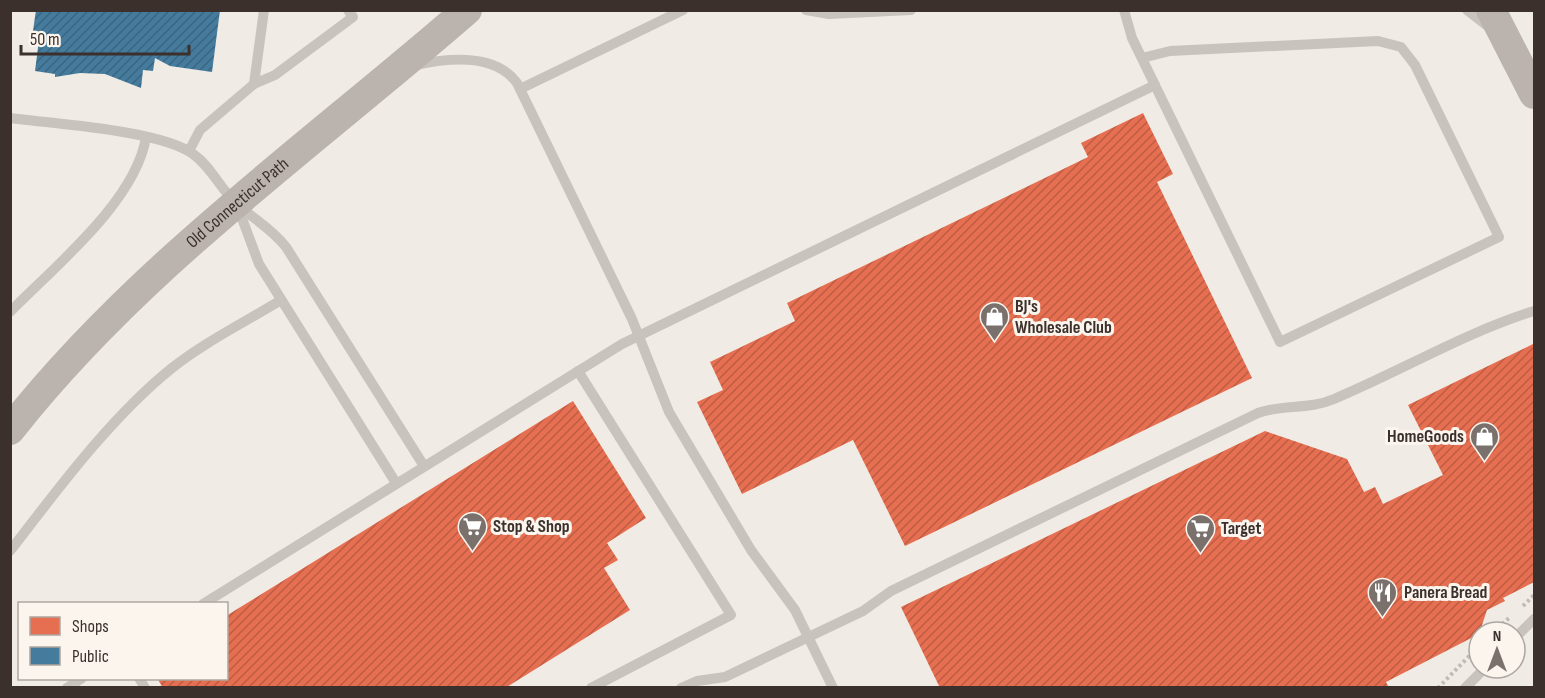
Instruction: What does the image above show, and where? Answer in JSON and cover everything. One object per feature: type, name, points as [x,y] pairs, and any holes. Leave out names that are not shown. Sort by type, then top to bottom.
[{"type":"main road","name":"Old Connecticut Path","points":[[14,422],[128,302],[237,204],[401,69],[467,10]]},
{"type":"main road","points":[[1491,10],[1534,94]]},
{"type":"lane","points":[[254,84],[264,10]]},
{"type":"lane","points":[[189,151],[200,130],[254,84],[275,75],[353,17],[348,10]]},
{"type":"lane","points":[[520,89],[682,10]]},
{"type":"lane","points":[[806,10],[829,14],[912,10]]},
{"type":"lane","points":[[1124,10],[1132,38],[1280,342],[1499,237],[1415,65],[1407,53],[1393,44],[1378,41],[1170,51],[1142,58]]},
{"type":"lane","points":[[1467,10],[1497,34],[1514,56]]},
{"type":"lane","points":[[401,69],[451,60],[487,63],[504,69],[520,89],[638,335],[657,386],[673,419],[751,550],[795,610],[833,687]]},
{"type":"lane","points":[[205,602],[638,335],[1155,85]]},
{"type":"lane","points":[[10,118],[146,137],[189,151],[203,162],[237,204],[264,224],[286,247],[424,466]]},
{"type":"lane","points":[[10,312],[116,203],[141,154],[146,137]]},
{"type":"lane","points":[[237,204],[252,250],[396,483]]},
{"type":"lane","points":[[10,551],[84,459],[129,409],[172,368],[281,300]]},
{"type":"lane","points":[[681,687],[697,681],[725,677],[867,608],[895,589],[1258,414],[1281,407],[1327,402],[1483,328],[1534,311]]},
{"type":"lane","points":[[578,371],[730,615],[591,687]]},
{"type":"path","points":[[1438,687],[1467,658]]},
{"type":"building: Shops","name":"BJ's Wholesale Club","points":[[1143,113],[1173,174],[1157,182],[1252,378],[905,546],[853,440],[742,494],[697,402],[723,390],[710,362],[795,321],[787,303],[1088,157],[1081,143]]},
{"type":"building: Shops","name":"Target","points":[[1533,344],[1534,582],[1503,598],[1505,601],[1487,610],[1484,620],[1467,620],[1467,640],[1386,682],[1389,688],[940,688],[901,607],[1265,431],[1347,459],[1364,492],[1375,487],[1383,504],[1443,475],[1408,405]]},
{"type":"building: Shops","name":"Stop & Shop","points":[[573,401],[646,518],[607,543],[618,560],[604,568],[630,610],[505,688],[163,688],[158,680],[228,680],[228,615]]},
{"type":"building: Public","points":[[36,10],[220,10],[212,72],[170,66],[155,58],[153,71],[143,70],[141,88],[105,74],[80,73],[55,77],[55,74],[35,71],[40,32],[33,31]]},
{"type":"place","name":"BJ's Wholesale Club","points":[[994,342]]},
{"type":"place","name":"HomeGoods","points":[[1485,462]]},
{"type":"place","name":"Stop & Shop","points":[[472,552]]},
{"type":"place","name":"Target","points":[[1200,554]]},
{"type":"place","name":"Panera Bread","points":[[1383,618]]}]
